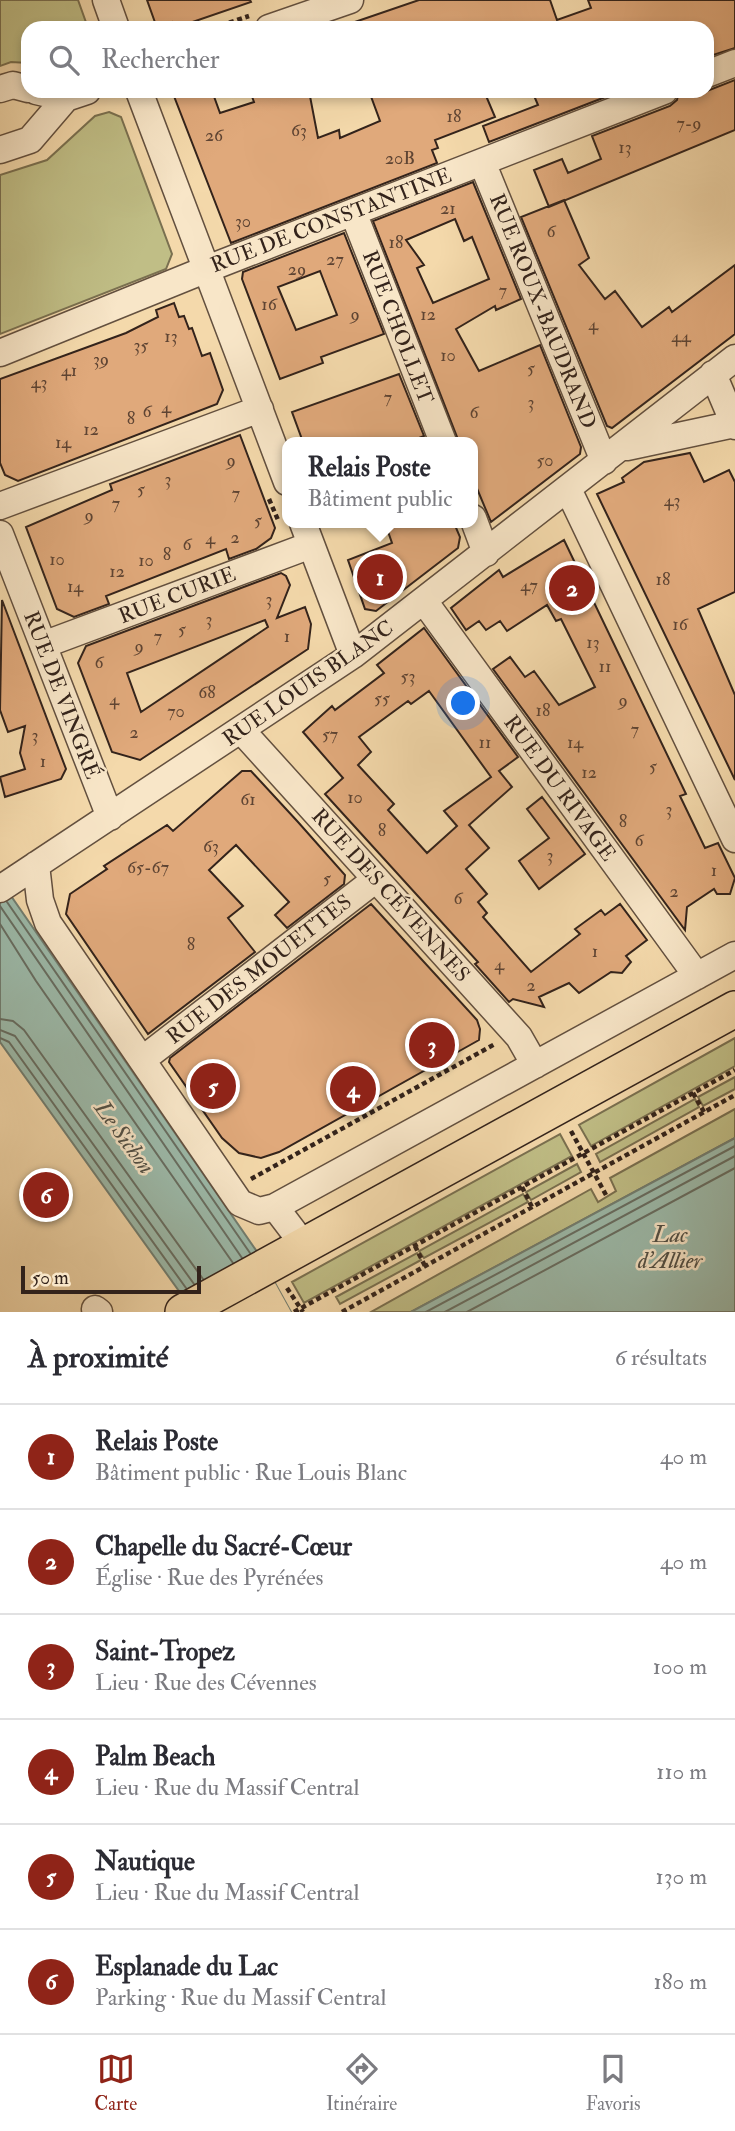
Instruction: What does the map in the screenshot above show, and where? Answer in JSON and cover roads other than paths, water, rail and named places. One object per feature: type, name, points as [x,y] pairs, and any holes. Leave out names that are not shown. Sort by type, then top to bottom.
[{"type":"main road","points":[[183,1312],[290,1282],[735,1009]]},
{"type":"main road","points":[[225,1312],[575,1138],[735,1031]]},
{"type":"street","points":[[106,0],[114,21]]},
{"type":"street","points":[[289,21],[350,0]]},
{"type":"street","points":[[714,71],[735,63]]},
{"type":"street","points":[[0,89],[13,85],[21,87]]},
{"type":"street","points":[[0,150],[30,140],[73,98]]},
{"type":"street","points":[[142,98],[282,468]]},
{"type":"street","name":"RUE DE CONSTANTINE","points":[[0,353],[207,269],[646,98]]},
{"type":"street","name":"RUE ROUX-BAUDRAND","points":[[482,162],[612,455]]},
{"type":"street","name":"RUE CHOLLET","points":[[353,212],[441,437]]},
{"type":"street","name":"RUE LOUIS BLANC","points":[[0,889],[353,656],[735,358]]},
{"type":"street","points":[[612,455],[735,425],[713,374]]},
{"type":"street","points":[[0,506],[260,409]]},
{"type":"street","points":[[568,489],[735,839]]},
{"type":"street","points":[[477,528],[486,553]]},
{"type":"street","name":"RUE DE VINGRÉ","points":[[0,534],[110,817]]},
{"type":"street","points":[[307,534],[353,656]]},
{"type":"street","name":"RUE CURIE","points":[[43,645],[307,534]]},
{"type":"street","name":"RUE DU RIVAGE","points":[[424,601],[697,976]]},
{"type":"street","name":"RUE DES CÉVENNES","points":[[241,730],[519,1037],[535,1065]]},
{"type":"street","points":[[36,865],[40,900],[48,923],[240,1203],[259,1211],[275,1207],[735,955]]},
{"type":"street","name":"RUE DES MOUETTES","points":[[142,1060],[376,878]]},
{"type":"street","points":[[275,1207],[290,1282]]},
{"type":"water","name":"Le Sichon","points":[[0,880],[260,1256],[291,1312],[184,1298],[0,1042]]},
{"type":"water","name":"Lac d'Allier","points":[[735,1138],[735,1312],[411,1312]]},
{"type":"place","name":"Relais Poste","points":[[380,577]]},
{"type":"place","name":"Chapelle du Sacré-Cœur","points":[[572,588]]},
{"type":"place","name":"Saint-Tropez","points":[[432,1045]]},
{"type":"place","name":"Nautique","points":[[213,1086]]},
{"type":"place","name":"Palm Beach","points":[[353,1089]]},
{"type":"place","name":"Esplanade du Lac","points":[[46,1195]]}]
